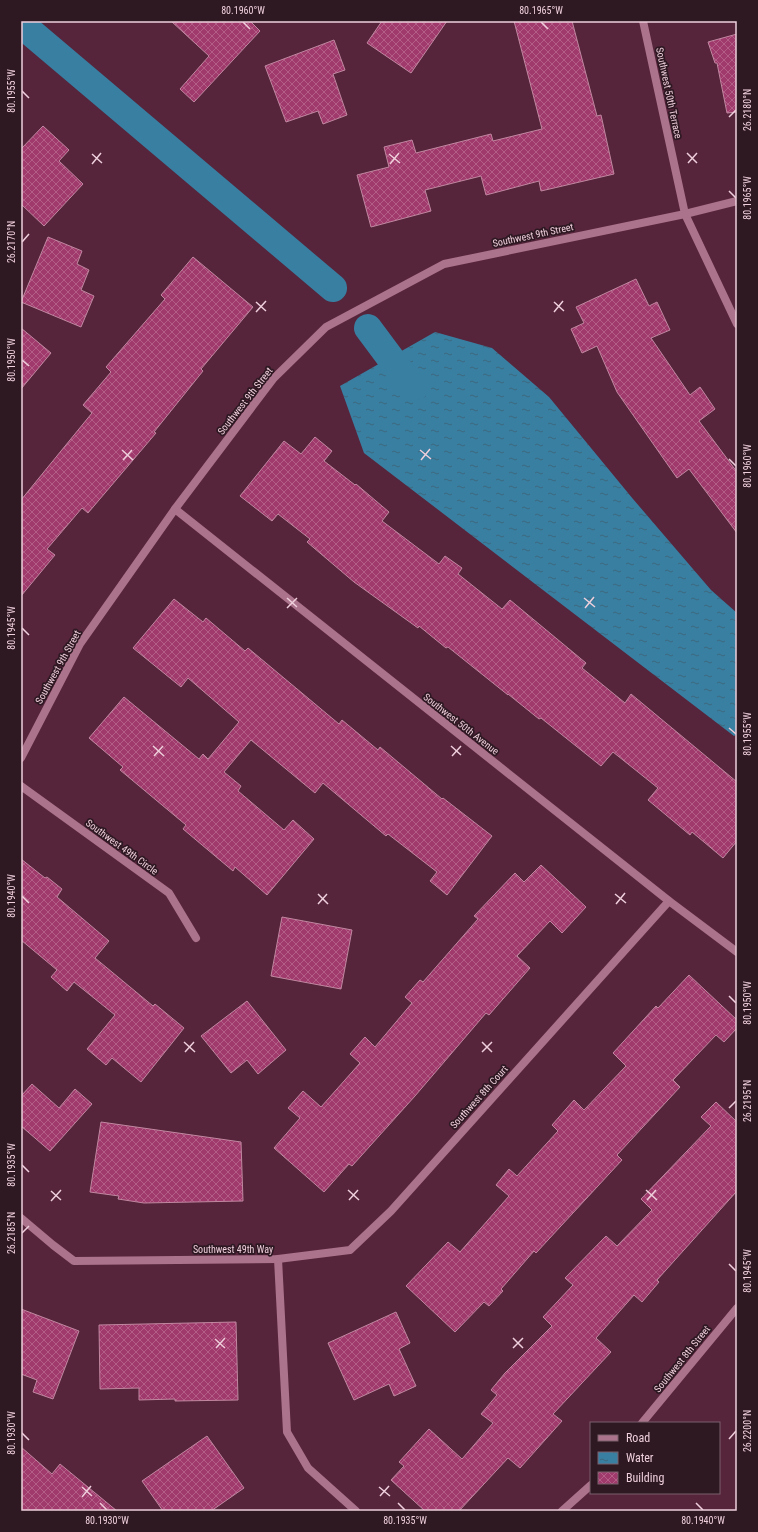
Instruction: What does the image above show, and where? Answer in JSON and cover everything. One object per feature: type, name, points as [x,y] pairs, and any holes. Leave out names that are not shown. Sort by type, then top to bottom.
[{"type":"street","name":"Southwest 50th Terrace","points":[[643,21],[685,214],[737,324]]},
{"type":"street","name":"Southwest 9th Street","points":[[21,758],[80,644],[175,509],[273,379],[326,327],[444,264],[737,202]]},
{"type":"street","name":"Southwest 50th Avenue","points":[[175,509],[669,901],[737,952]]},
{"type":"street","name":"Southwest 49th Circle","points":[[21,786],[168,893],[196,938]]},
{"type":"street","name":"Southwest 8th Court","points":[[278,1258],[350,1250],[391,1211],[669,901]]},
{"type":"street","name":"Southwest 49th Way","points":[[21,1218],[74,1261],[278,1258],[287,1432],[308,1468],[356,1511]]},
{"type":"street","name":"Southwest 8th Street","points":[[643,1422],[737,1308]]},
{"type":"street","points":[[562,1511],[590,1486]]},
{"type":"water","points":[[435,332],[492,348],[549,397],[633,499],[711,590],[737,613],[737,734],[734,736],[364,453],[340,386]]},
{"type":"building","points":[[171,21],[250,21],[260,31],[194,102],[180,89],[209,56]]},
{"type":"building","points":[[382,21],[447,21],[411,73],[367,43]]},
{"type":"building","points":[[514,21],[572,21],[597,116],[601,115],[614,174],[541,191],[539,181],[486,195],[481,176],[425,190],[431,211],[371,227],[357,175],[389,167],[384,147],[412,140],[416,153],[491,134],[493,141],[542,129]]},
{"type":"building","points":[[737,34],[737,112],[727,113],[717,63],[715,63],[708,42]]},
{"type":"building","points":[[334,40],[345,70],[333,74],[347,115],[323,124],[318,111],[286,122],[265,66]]},
{"type":"building","points":[[43,126],[69,150],[59,161],[83,184],[44,226],[21,204],[21,149]]},
{"type":"building","points":[[48,237],[82,251],[77,264],[89,270],[81,290],[94,296],[81,327],[21,302]]},
{"type":"building","points":[[193,257],[253,307],[201,369],[203,371],[154,432],[156,433],[88,513],[82,508],[47,549],[55,555],[21,596],[21,500],[92,413],[83,405],[111,372],[106,367],[165,299],[161,295]]},
{"type":"building","points":[[636,279],[649,306],[657,302],[670,330],[651,338],[690,395],[700,387],[715,409],[699,421],[737,472],[737,533],[689,469],[677,478],[617,392],[597,346],[582,353],[571,329],[584,323],[576,307]]},
{"type":"building","points":[[21,328],[51,353],[21,389]]},
{"type":"building","points":[[315,437],[332,451],[324,461],[355,485],[356,484],[389,512],[382,521],[439,564],[445,556],[462,568],[458,574],[502,609],[510,600],[586,663],[582,668],[625,703],[631,694],[737,782],[737,841],[723,858],[692,832],[690,835],[648,800],[658,788],[613,752],[601,766],[448,647],[446,648],[419,626],[418,628],[354,582],[307,542],[310,539],[278,514],[272,521],[240,496],[284,441],[301,454]]},
{"type":"building","points":[[174,599],[203,622],[206,618],[245,651],[248,648],[339,724],[342,720],[378,750],[380,747],[442,799],[443,798],[492,836],[447,895],[430,881],[437,872],[388,834],[386,836],[323,783],[315,793],[251,740],[224,772],[241,786],[238,791],[284,830],[293,820],[314,839],[267,895],[235,867],[233,871],[183,829],[186,825],[120,770],[123,767],[89,738],[124,697],[199,759],[203,754],[208,759],[239,722],[188,678],[181,687],[133,648]]},
{"type":"building","points":[[21,859],[62,889],[57,897],[109,941],[95,958],[153,1006],[155,1004],[184,1028],[141,1082],[112,1058],[106,1065],[87,1049],[115,1015],[74,982],[67,991],[51,977],[57,970],[21,940]]},
{"type":"building","points":[[541,865],[586,907],[562,933],[550,921],[517,956],[530,968],[489,1015],[486,1013],[415,1096],[352,1166],[349,1164],[324,1192],[274,1148],[300,1118],[288,1108],[303,1091],[321,1107],[360,1063],[350,1054],[365,1037],[375,1047],[412,1003],[405,997],[420,980],[423,982],[478,919],[474,916],[515,873],[524,882]]},
{"type":"building","points":[[282,917],[352,930],[341,989],[271,976]]},
{"type":"building","points":[[689,975],[737,1020],[737,1028],[724,1042],[716,1035],[673,1080],[680,1087],[617,1155],[622,1160],[536,1253],[534,1251],[501,1289],[503,1291],[489,1306],[484,1302],[455,1332],[406,1286],[448,1242],[460,1252],[509,1196],[496,1185],[509,1169],[517,1176],[558,1131],[552,1125],[574,1100],[584,1110],[626,1066],[613,1053],[656,1006],[658,1008]]},
{"type":"building","points":[[247,1001],[286,1050],[258,1074],[247,1060],[231,1073],[201,1036]]},
{"type":"building","points":[[32,1084],[59,1108],[75,1089],[92,1104],[50,1151],[21,1126],[21,1096]]},
{"type":"building","points":[[716,1102],[737,1122],[737,1191],[657,1280],[659,1282],[642,1302],[634,1295],[596,1338],[611,1352],[553,1414],[562,1421],[520,1468],[508,1458],[459,1511],[425,1511],[391,1480],[404,1466],[399,1462],[429,1429],[462,1459],[493,1423],[481,1414],[497,1395],[491,1390],[505,1373],[552,1326],[543,1317],[573,1285],[565,1278],[606,1236],[617,1246],[652,1210],[641,1199],[711,1126],[701,1117]]},
{"type":"building","points":[[101,1122],[241,1142],[243,1201],[144,1203],[118,1199],[119,1196],[90,1192]]},
{"type":"building","points":[[21,1309],[79,1331],[53,1399],[33,1392],[37,1380],[21,1374]]},
{"type":"building","points":[[396,1312],[410,1343],[399,1349],[416,1386],[394,1396],[389,1384],[354,1400],[328,1343]]},
{"type":"building","points":[[236,1322],[238,1400],[139,1400],[139,1388],[100,1389],[99,1325]]},
{"type":"building","points":[[207,1436],[244,1488],[211,1511],[163,1511],[142,1481]]},
{"type":"building","points":[[21,1447],[52,1474],[60,1464],[117,1511],[21,1511]]},
{"type":"waterway","points":[[21,24],[333,288]]},
{"type":"waterway","points":[[368,328],[403,375],[416,386]]}]
